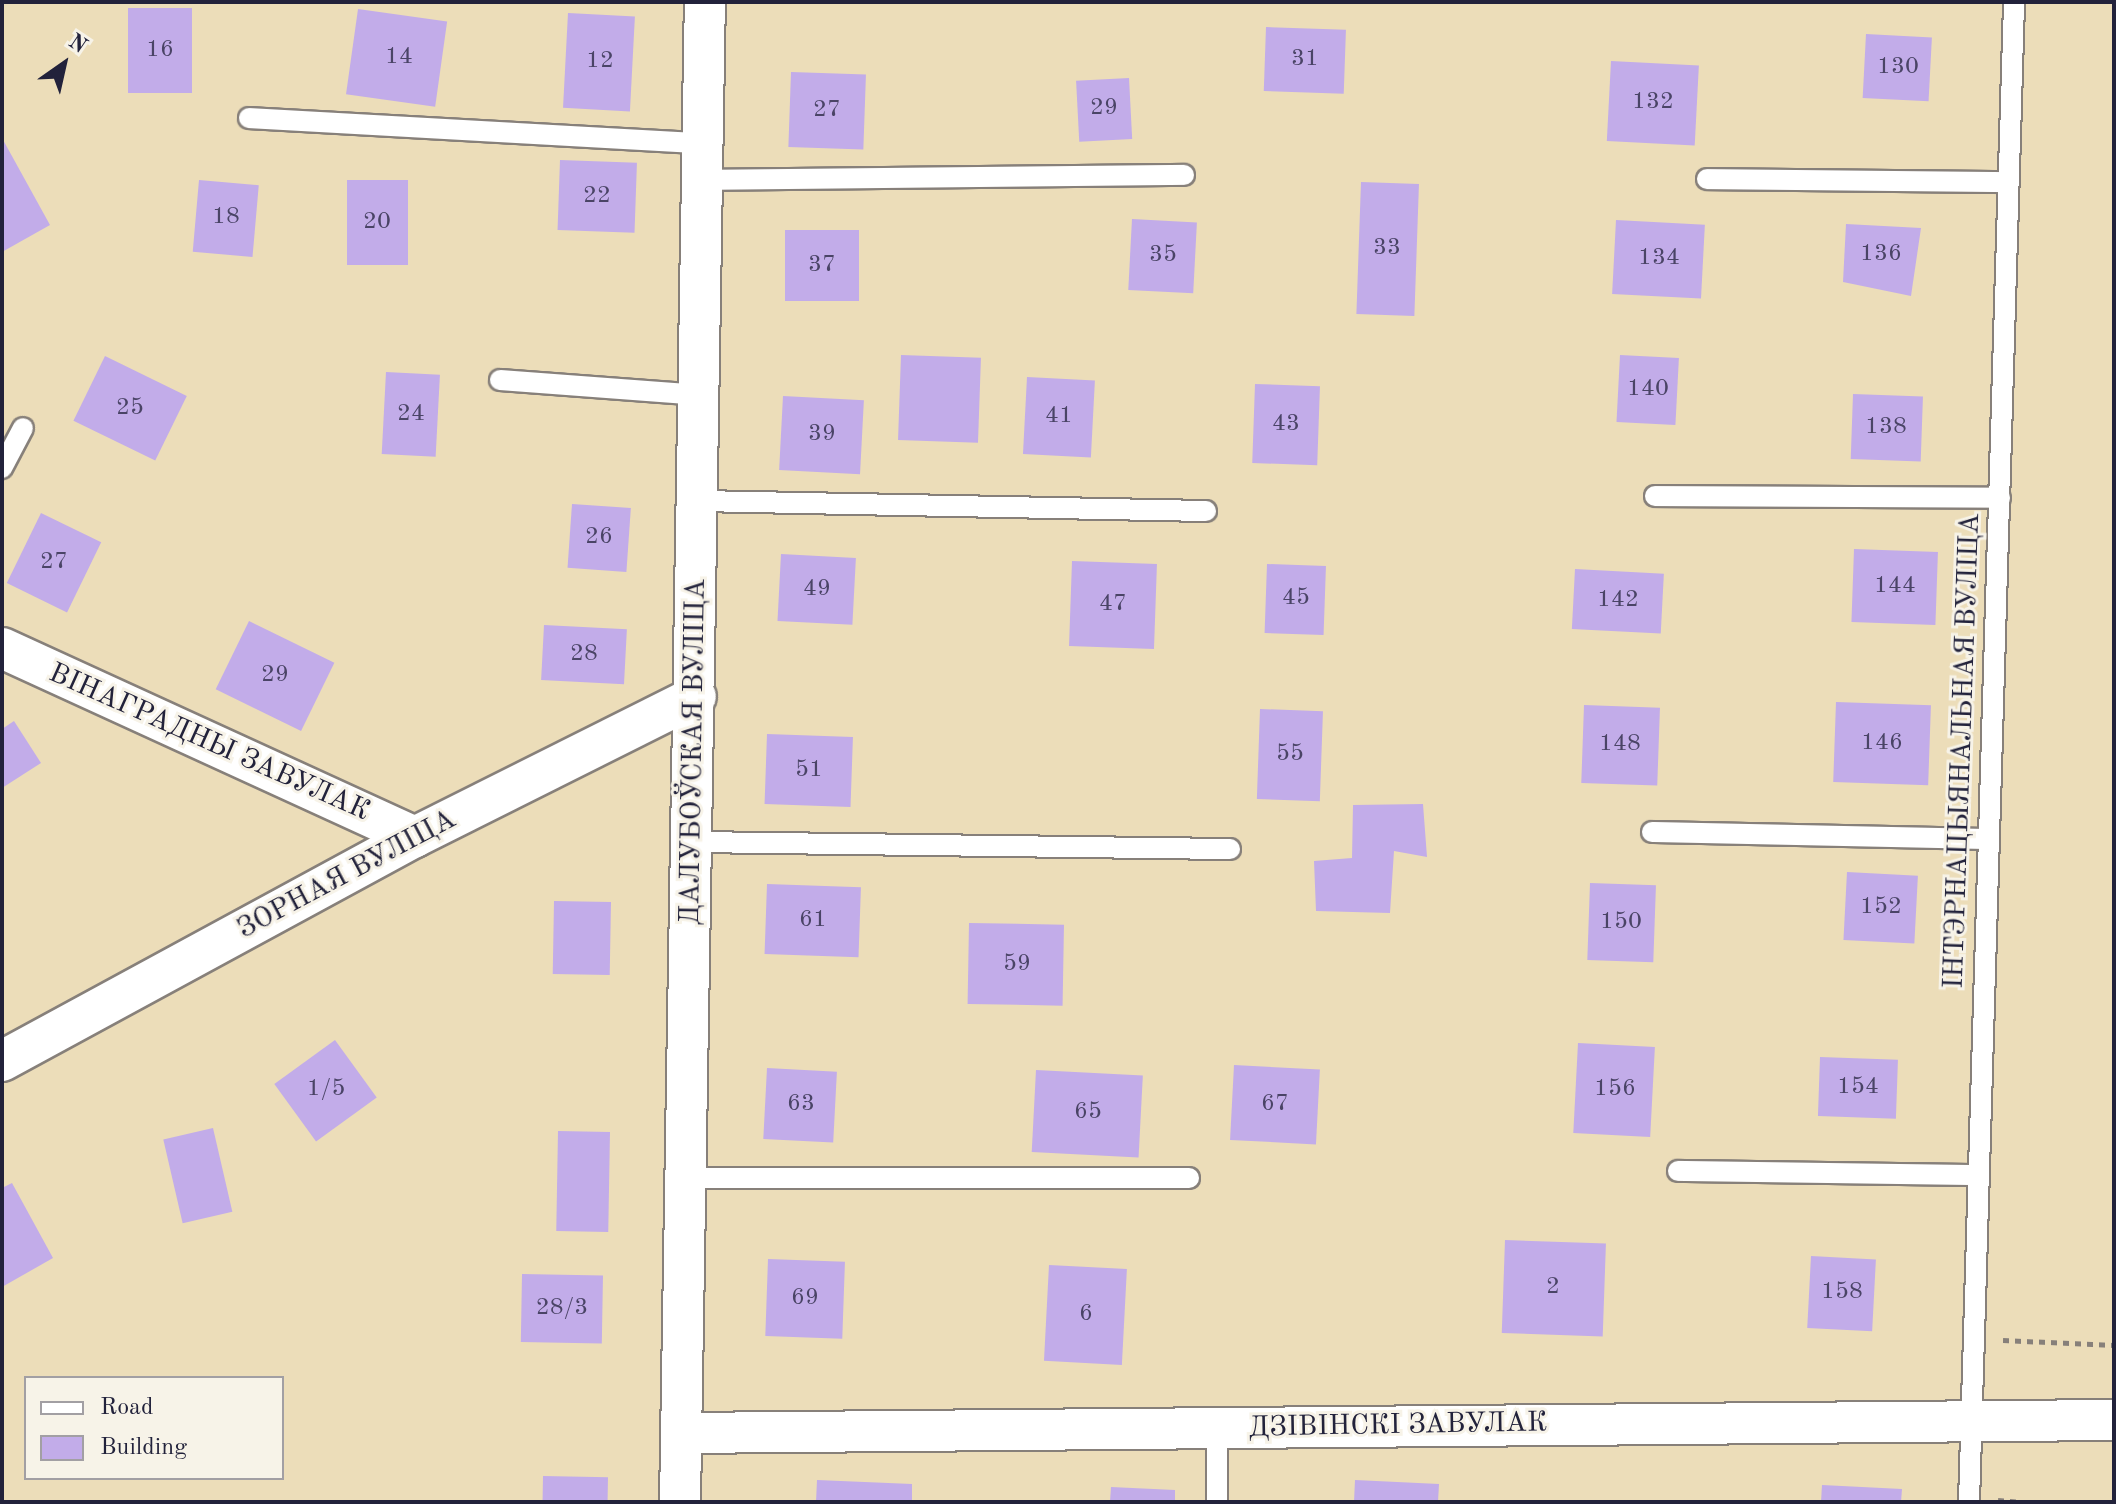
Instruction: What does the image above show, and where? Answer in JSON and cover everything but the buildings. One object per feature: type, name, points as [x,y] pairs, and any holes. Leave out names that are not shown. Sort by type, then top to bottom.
[{"type":"street","name":"ДАЛУБОЎСКАЯ ВУЛІЦА","points":[[680,1502],[696,696],[705,2]]},
{"type":"street","name":"ВІНАГРАДНЫ ЗАВУЛАК","points":[[2,648],[415,837]]},
{"type":"street","name":"ЗОРНАЯ ВУЛІЦА","points":[[2,1061],[415,837],[696,696]]},
{"type":"street","name":"ДЗІВІНСКІ ЗАВУЛАК","points":[[681,1433],[2114,1420]]},
{"type":"lane","name":"ІНТЭРНАЦЫЯНАЛЬНАЯ ВУЛІЦА","points":[[1969,1502],[2014,2]]},
{"type":"lane","points":[[249,118],[703,161],[1184,175]]},
{"type":"lane","points":[[1707,179],[2008,182]]},
{"type":"lane","points":[[500,380],[700,395]]},
{"type":"lane","points":[[2,468],[23,428]]},
{"type":"lane","points":[[1655,496],[2000,498]]},
{"type":"lane","points":[[699,501],[1206,511]]},
{"type":"lane","points":[[1652,832],[1988,839]]},
{"type":"lane","points":[[693,842],[1230,849]]},
{"type":"lane","points":[[1678,1171],[1978,1175]]},
{"type":"lane","points":[[685,1178],[1189,1178]]},
{"type":"lane","points":[[1217,1428],[1217,1502]]},
{"type":"path","points":[[1974,1339],[2114,1345]]}]
